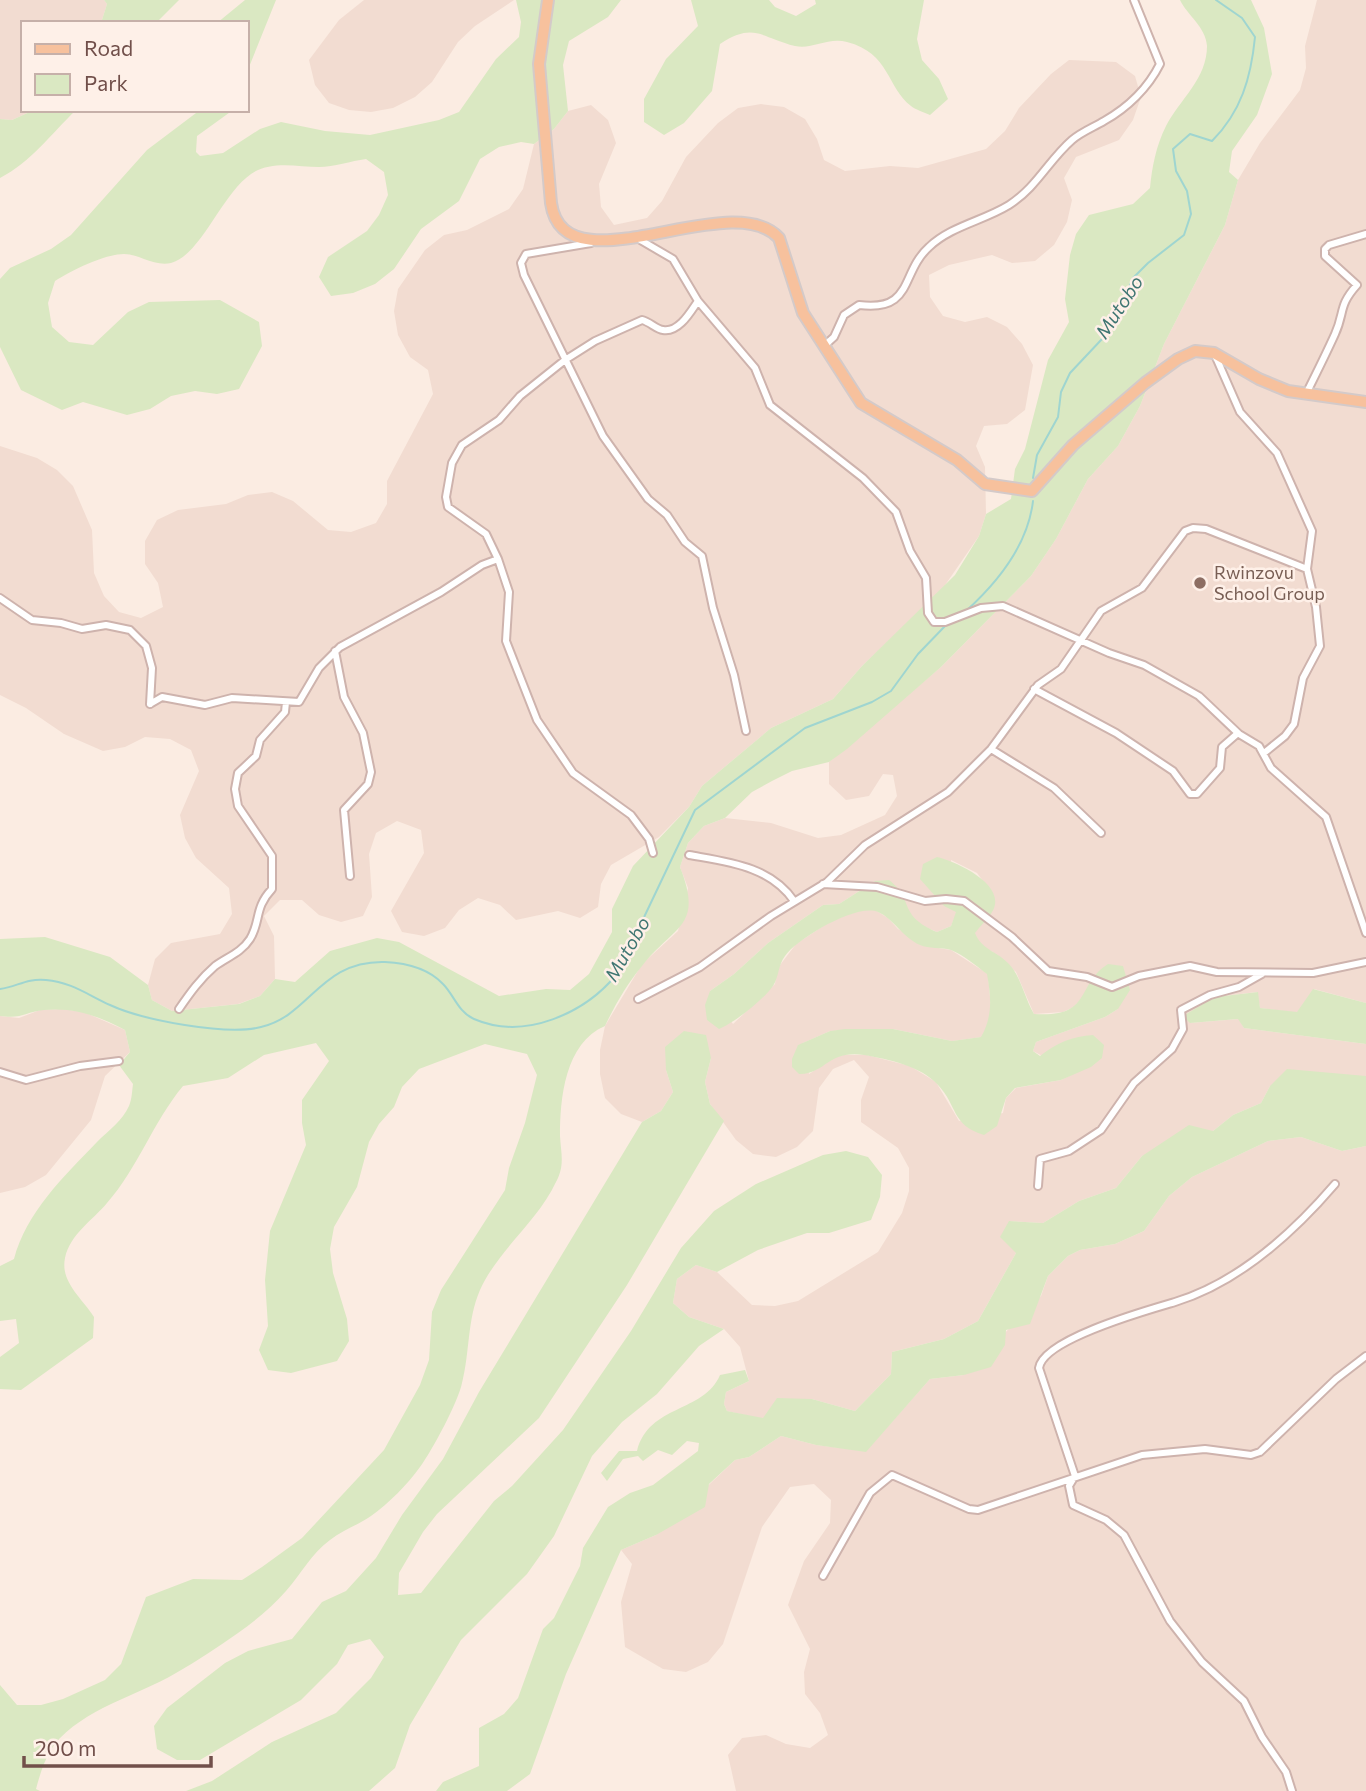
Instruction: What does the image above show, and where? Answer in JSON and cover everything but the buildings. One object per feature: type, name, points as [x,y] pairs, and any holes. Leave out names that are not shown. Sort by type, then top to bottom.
[{"type":"main road","points":[[548,0],[539,64],[552,214],[566,229],[598,242],[730,223],[770,230],[779,238],[803,313],[865,407],[957,460],[985,484],[1032,491],[1073,445],[1145,383],[1186,355],[1203,350],[1214,353],[1275,387],[1366,402]]},
{"type":"street","points":[[824,346],[834,337],[844,315],[859,305],[876,307],[897,300],[910,281],[920,255],[941,236],[985,219],[1029,191],[1057,153],[1075,137],[1116,114],[1151,82],[1160,64],[1133,0]]},
{"type":"street","points":[[1306,394],[1335,334],[1342,303],[1357,285],[1325,256],[1325,249],[1329,245],[1366,234]]},
{"type":"street","points":[[637,238],[669,255],[698,300],[755,368],[770,405],[863,478],[896,512],[910,551],[926,578],[928,613],[934,622],[945,622],[996,605],[1045,622],[1079,640],[1144,665],[1199,696],[1238,733],[1259,746],[1271,768],[1326,817],[1362,912],[1366,933]]},
{"type":"street","points":[[598,242],[535,251],[526,254],[521,263],[533,298],[603,436],[648,499],[667,515],[685,542],[702,556],[746,732]]},
{"type":"street","points":[[653,853],[649,839],[631,814],[573,773],[537,720],[506,641],[510,603],[498,559],[486,534],[448,507],[446,497],[452,463],[462,445],[499,420],[520,396],[565,360],[595,341],[642,320],[661,330],[672,329],[698,300]]},
{"type":"street","points":[[1214,353],[1240,412],[1277,453],[1312,531],[1307,569],[1317,607],[1320,646],[1303,678],[1294,724],[1264,753]]},
{"type":"street","points":[[638,999],[700,967],[794,901],[823,884],[865,845],[948,792],[991,749],[1034,689],[1061,669],[1079,640],[1108,605],[1147,583],[1179,537],[1193,528],[1206,530],[1307,569]]},
{"type":"street","points":[[0,598],[33,620],[61,623],[82,629],[106,625],[130,631],[146,646],[152,668],[150,704],[162,697],[205,705],[232,698],[286,702],[303,699],[319,668],[335,651],[368,629],[441,592],[482,565],[498,559]]},
{"type":"street","points":[[335,651],[344,697],[363,733],[371,772],[368,784],[344,810],[350,876]]},
{"type":"street","points":[[1034,689],[1116,733],[1173,771],[1190,794],[1197,794],[1216,773],[1221,764],[1222,747],[1238,733]]},
{"type":"street","points":[[179,1009],[193,987],[217,965],[236,954],[251,938],[260,901],[272,889],[272,856],[238,806],[235,789],[238,773],[256,756],[260,740],[285,712],[286,702]]},
{"type":"street","points":[[991,749],[1054,788],[1101,833]]},
{"type":"street","points":[[689,855],[748,867],[782,886],[794,901]]},
{"type":"street","points":[[823,884],[877,887],[925,901],[964,901],[1012,937],[1048,971],[1087,977],[1112,987],[1139,976],[1190,966],[1217,972],[1313,974],[1366,962]]},
{"type":"street","points":[[1038,1186],[1040,1159],[1069,1151],[1101,1130],[1135,1083],[1172,1049],[1183,1029],[1181,1010],[1210,995],[1239,987],[1264,973]]},
{"type":"street","points":[[0,1072],[26,1080],[80,1066],[119,1061]]},
{"type":"street","points":[[1292,1791],[1286,1772],[1262,1737],[1244,1701],[1202,1662],[1170,1621],[1124,1535],[1106,1520],[1073,1505],[1069,1486],[1075,1476],[1039,1368],[1042,1358],[1094,1328],[1193,1296],[1256,1260],[1286,1236],[1335,1184]]},
{"type":"street","points":[[823,1576],[866,1499],[892,1475],[969,1509],[978,1510],[1142,1455],[1205,1449],[1251,1455],[1259,1452],[1336,1378],[1366,1356]]},
{"type":"shaded area","points":[[0,0],[104,0],[107,4],[102,21],[21,21],[21,112],[30,112],[12,120],[0,119]]},
{"type":"shaded area","points":[[364,0],[514,0],[475,26],[458,42],[432,82],[415,97],[393,108],[371,112],[349,110],[329,103],[315,85],[309,60],[339,20]]},
{"type":"shaded area","points":[[1317,0],[1366,0],[1366,1003],[1314,989],[1297,1013],[1260,1008],[1257,992],[1215,997],[1190,1023],[1239,1019],[1244,1028],[1366,1044],[1366,1076],[1270,1086],[1261,1103],[1233,1115],[1213,1131],[1142,1156],[1116,1188],[1079,1201],[1043,1223],[1009,1221],[1016,1253],[978,1321],[944,1339],[892,1352],[891,1374],[855,1411],[812,1399],[763,1419],[727,1411],[724,1404],[726,1392],[749,1381],[740,1347],[724,1329],[689,1317],[673,1303],[677,1279],[696,1265],[717,1272],[752,1305],[775,1306],[798,1301],[878,1252],[902,1213],[909,1191],[909,1168],[898,1148],[861,1122],[861,1100],[869,1077],[854,1060],[833,1069],[819,1088],[813,1131],[797,1147],[776,1157],[753,1154],[736,1140],[710,1104],[705,1082],[711,1058],[666,1070],[673,1092],[661,1111],[642,1122],[621,1114],[605,1098],[600,1074],[600,1050],[605,1026],[642,964],[678,931],[688,888],[680,867],[688,843],[704,826],[725,818],[771,823],[818,838],[841,835],[885,815],[897,796],[893,775],[883,774],[869,796],[846,800],[829,784],[829,762],[941,667],[1031,576],[1056,539],[1088,479],[1118,446],[1140,406],[1164,344],[1225,225],[1238,180],[1260,143],[1300,90],[1306,68],[1305,46]],"holes":[[[951,860],[977,873],[986,885],[984,920],[974,933],[980,946],[993,952],[1016,972],[1034,1014],[1063,1012],[1078,1005],[1087,993],[1118,1009],[1105,1017],[1036,1042],[1033,1051],[1075,1073],[1061,1080],[1016,1088],[1006,1098],[1003,1113],[959,1121],[936,1082],[910,1066],[867,1055],[838,1055],[809,1074],[803,1043],[830,1031],[893,1029],[952,1041],[982,1037],[988,1024],[991,1009],[988,974],[951,950],[938,948],[898,929],[888,918],[875,910],[861,909],[834,919],[796,944],[777,969],[775,984],[733,1024],[710,991],[734,974],[768,943],[823,905],[839,904],[875,881],[901,889],[907,912],[923,926],[937,932],[951,926],[957,912]]]},
{"type":"shaded area","points":[[1069,60],[1116,62],[1135,76],[1141,97],[1133,120],[1119,140],[1076,157],[1064,178],[1072,200],[1067,222],[1054,245],[1035,261],[1012,263],[992,255],[949,265],[929,275],[930,297],[943,316],[965,322],[987,317],[1007,327],[1022,344],[1033,365],[1025,410],[1007,424],[984,426],[976,446],[985,467],[986,514],[979,536],[941,591],[862,666],[833,699],[771,728],[702,786],[689,807],[659,837],[611,865],[601,884],[598,907],[580,918],[558,911],[516,920],[500,905],[478,898],[459,910],[445,928],[424,936],[402,932],[391,911],[424,853],[421,830],[397,821],[376,833],[369,854],[372,897],[363,916],[341,922],[319,915],[302,900],[280,900],[264,916],[274,936],[275,979],[260,996],[238,1004],[172,1011],[152,1000],[148,985],[155,959],[171,943],[220,934],[232,914],[229,888],[196,858],[185,838],[180,815],[199,771],[191,750],[170,739],[145,737],[125,747],[103,751],[64,734],[26,708],[0,695],[0,446],[37,458],[57,470],[73,486],[92,530],[94,573],[104,596],[119,612],[141,618],[163,607],[158,583],[145,564],[145,541],[157,520],[178,510],[226,504],[248,495],[272,492],[293,501],[328,530],[351,532],[376,523],[387,504],[387,481],[433,394],[428,370],[410,357],[398,335],[394,311],[398,289],[425,250],[444,235],[467,230],[509,209],[523,189],[534,144],[554,129],[568,111],[591,105],[608,120],[616,143],[599,184],[601,207],[614,225],[647,218],[662,201],[686,157],[718,123],[738,108],[761,104],[784,107],[805,119],[817,139],[824,160],[845,171],[890,166],[918,168],[986,149],[1005,131],[1019,108],[1051,74]]},
{"type":"shaded area","points":[[40,1010],[84,1012],[125,1030],[130,1052],[105,1076],[91,1120],[46,1175],[25,1187],[0,1193],[0,1016],[19,1018]]},
{"type":"shaded area","points":[[1301,1137],[1342,1151],[1366,1146],[1366,1791],[736,1791],[728,1755],[742,1738],[766,1735],[786,1744],[810,1748],[828,1735],[820,1713],[805,1694],[804,1672],[810,1649],[788,1605],[804,1561],[830,1523],[831,1500],[814,1484],[790,1487],[762,1527],[723,1644],[708,1662],[686,1672],[663,1669],[625,1647],[621,1602],[632,1564],[621,1550],[656,1535],[735,1460],[749,1457],[781,1436],[816,1445],[866,1451],[930,1379],[964,1375],[1041,1296],[1048,1276],[1068,1256],[1080,1250],[1115,1244],[1144,1231],[1169,1196],[1192,1177],[1268,1141]]},
{"type":"green space","points":[[104,0],[179,0],[158,21],[102,21],[107,4]]},
{"type":"green space","points":[[245,0],[276,0],[248,70],[248,21],[219,21]]},
{"type":"green space","points":[[516,0],[621,0],[608,17],[569,41],[563,65],[568,111],[554,129],[534,144],[521,142],[499,147],[480,159],[459,201],[421,229],[394,269],[375,284],[353,293],[331,296],[319,277],[328,257],[367,231],[379,215],[388,195],[384,172],[366,159],[325,167],[285,165],[259,170],[240,184],[202,237],[182,258],[165,264],[135,256],[116,255],[79,268],[55,281],[48,303],[52,327],[69,342],[93,345],[128,312],[149,302],[220,300],[259,322],[262,346],[239,389],[217,394],[195,391],[171,396],[150,409],[127,415],[83,402],[62,410],[21,390],[0,347],[0,279],[10,268],[51,249],[71,235],[147,150],[197,112],[230,112],[197,136],[196,152],[200,156],[223,153],[260,129],[281,122],[325,131],[370,135],[439,120],[459,112],[496,59],[519,37],[521,22]]},
{"type":"green space","points":[[691,0],[769,0],[775,7],[796,16],[816,4],[815,0],[924,0],[917,39],[922,60],[939,79],[948,99],[930,115],[915,109],[903,99],[872,54],[847,42],[833,41],[801,47],[757,33],[741,34],[720,44],[712,91],[684,123],[664,135],[644,122],[644,99],[666,59],[698,26]]},
{"type":"green space","points":[[1180,0],[1251,0],[1264,28],[1272,74],[1257,115],[1232,151],[1229,172],[1238,180],[1225,225],[1164,344],[1140,406],[1118,446],[1088,479],[1056,539],[1031,576],[941,667],[829,762],[792,771],[752,792],[725,818],[704,826],[688,843],[680,867],[687,887],[687,914],[682,924],[637,973],[605,1026],[581,1045],[573,1058],[561,1105],[562,1159],[559,1176],[539,1210],[497,1262],[480,1290],[473,1313],[460,1391],[438,1438],[409,1480],[391,1500],[371,1516],[324,1545],[281,1597],[244,1628],[176,1673],[96,1712],[66,1732],[45,1761],[36,1789],[40,1791],[0,1791],[0,1685],[17,1705],[41,1705],[63,1699],[105,1680],[121,1664],[146,1597],[193,1579],[242,1580],[302,1538],[384,1450],[420,1385],[429,1360],[432,1312],[441,1290],[505,1190],[537,1075],[527,1054],[485,1044],[419,1069],[402,1087],[394,1107],[379,1124],[369,1142],[357,1187],[334,1227],[330,1249],[333,1273],[347,1319],[349,1341],[337,1361],[291,1373],[268,1370],[259,1350],[268,1326],[265,1280],[270,1231],[306,1145],[302,1100],[329,1061],[316,1043],[264,1055],[228,1078],[183,1086],[118,1189],[68,1249],[64,1267],[66,1275],[94,1317],[93,1338],[21,1390],[0,1389],[0,1357],[19,1343],[16,1319],[0,1321],[0,1266],[14,1259],[27,1226],[48,1196],[123,1116],[130,1103],[133,1084],[119,1065],[130,1052],[125,1030],[96,1017],[66,1010],[0,1016],[0,939],[45,937],[110,957],[148,985],[152,1000],[172,1011],[239,1004],[260,996],[275,979],[295,982],[330,951],[377,938],[399,942],[499,996],[546,989],[570,990],[589,974],[612,932],[612,909],[633,866],[689,807],[702,786],[771,728],[833,699],[862,666],[955,575],[979,536],[986,514],[1011,499],[1015,469],[1025,449],[1048,360],[1069,322],[1065,299],[1070,255],[1076,234],[1089,215],[1133,204],[1150,188],[1155,157],[1163,134],[1203,69],[1206,39]]},
{"type":"green space","points":[[30,112],[74,112],[31,156],[0,178],[0,119],[12,120]]},
{"type":"green space","points":[[937,857],[956,863],[978,876],[993,893],[995,902],[992,912],[975,933],[985,947],[1012,968],[1034,1014],[1053,1014],[1066,1011],[1075,1005],[1098,972],[1108,964],[1123,966],[1130,990],[1118,1009],[1105,1017],[1036,1042],[1033,1051],[1040,1056],[1052,1047],[1079,1037],[1093,1035],[1104,1045],[1102,1058],[1091,1067],[1061,1080],[1015,1088],[1006,1098],[997,1126],[984,1135],[973,1131],[960,1120],[944,1093],[931,1078],[904,1064],[852,1054],[834,1059],[808,1073],[799,1074],[792,1067],[792,1059],[798,1045],[830,1031],[893,1029],[952,1041],[981,1037],[988,1022],[990,1006],[987,974],[951,950],[914,942],[878,912],[868,911],[842,917],[814,932],[785,956],[773,986],[748,1010],[719,1029],[707,1020],[705,1005],[710,991],[734,974],[768,943],[823,905],[839,904],[875,881],[889,880],[897,887],[916,920],[925,926],[937,932],[951,926],[956,912],[944,906],[920,879],[923,864]]},
{"type":"green space","points":[[1313,989],[1366,1003],[1366,1044],[1244,1028],[1238,1019],[1190,1023],[1183,1016],[1215,997],[1258,992],[1260,1008],[1297,1012]]},
{"type":"green space","points":[[684,1031],[706,1035],[711,1058],[705,1082],[710,1104],[724,1121],[627,1285],[539,1418],[437,1514],[399,1573],[398,1595],[421,1593],[494,1501],[512,1486],[563,1430],[631,1331],[681,1248],[714,1211],[756,1184],[823,1155],[846,1151],[868,1157],[882,1175],[880,1197],[871,1220],[829,1233],[807,1233],[758,1250],[717,1272],[696,1265],[677,1279],[673,1303],[689,1317],[724,1329],[699,1346],[657,1394],[622,1422],[592,1456],[554,1536],[527,1574],[461,1640],[410,1725],[395,1768],[369,1791],[186,1791],[212,1781],[272,1742],[336,1713],[371,1678],[384,1657],[370,1639],[348,1645],[337,1664],[301,1700],[200,1760],[177,1760],[157,1749],[154,1726],[167,1708],[225,1663],[248,1651],[292,1639],[322,1602],[346,1591],[376,1558],[402,1515],[443,1459],[479,1392],[642,1122],[661,1111],[673,1092],[666,1070],[665,1047]]},
{"type":"green space","points":[[1287,1069],[1366,1076],[1366,1146],[1342,1151],[1301,1137],[1268,1141],[1192,1177],[1169,1196],[1144,1231],[1115,1244],[1080,1250],[1068,1256],[1048,1276],[1030,1324],[1006,1330],[1005,1345],[991,1367],[964,1375],[930,1379],[866,1452],[816,1445],[781,1436],[749,1457],[735,1460],[709,1484],[705,1507],[656,1535],[621,1550],[566,1674],[530,1774],[507,1791],[436,1791],[443,1782],[479,1766],[479,1728],[504,1714],[518,1698],[543,1629],[554,1618],[580,1566],[583,1548],[608,1507],[630,1493],[653,1485],[698,1451],[699,1443],[687,1441],[672,1455],[658,1450],[643,1461],[638,1456],[623,1459],[607,1481],[601,1473],[619,1451],[637,1451],[643,1436],[664,1416],[702,1396],[720,1375],[745,1370],[749,1381],[726,1392],[724,1404],[727,1411],[763,1418],[777,1398],[812,1399],[855,1411],[891,1374],[892,1352],[944,1339],[978,1321],[1016,1253],[1000,1237],[1009,1221],[1043,1223],[1079,1201],[1116,1188],[1142,1156],[1189,1125],[1213,1131],[1233,1115],[1261,1103],[1270,1086]]},
{"type":"waterway","name":"Mutobo","points":[[1033,478],[1037,455],[1058,417],[1061,392],[1070,373],[1102,339],[1115,320],[1133,278],[1184,235],[1191,214],[1187,191],[1176,171],[1173,149],[1190,134],[1212,141],[1230,118],[1243,94],[1255,37],[1242,18],[1216,0]]},
{"type":"waterway","name":"Mutobo","points":[[966,611],[990,587],[1010,561],[1025,533],[1033,501]]},
{"type":"waterway","name":"Mutobo","points":[[0,989],[33,980],[55,981],[142,1016],[207,1028],[246,1029],[278,1021],[345,970],[363,964],[385,962],[409,965],[431,974],[447,988],[464,1012],[474,1019],[513,1027],[553,1019],[588,1001],[617,974],[695,810],[805,728],[872,702],[891,691],[918,654],[947,624]]},
{"type":"place","name":"Rwinzovu School Group","points":[[1200,583]]}]
